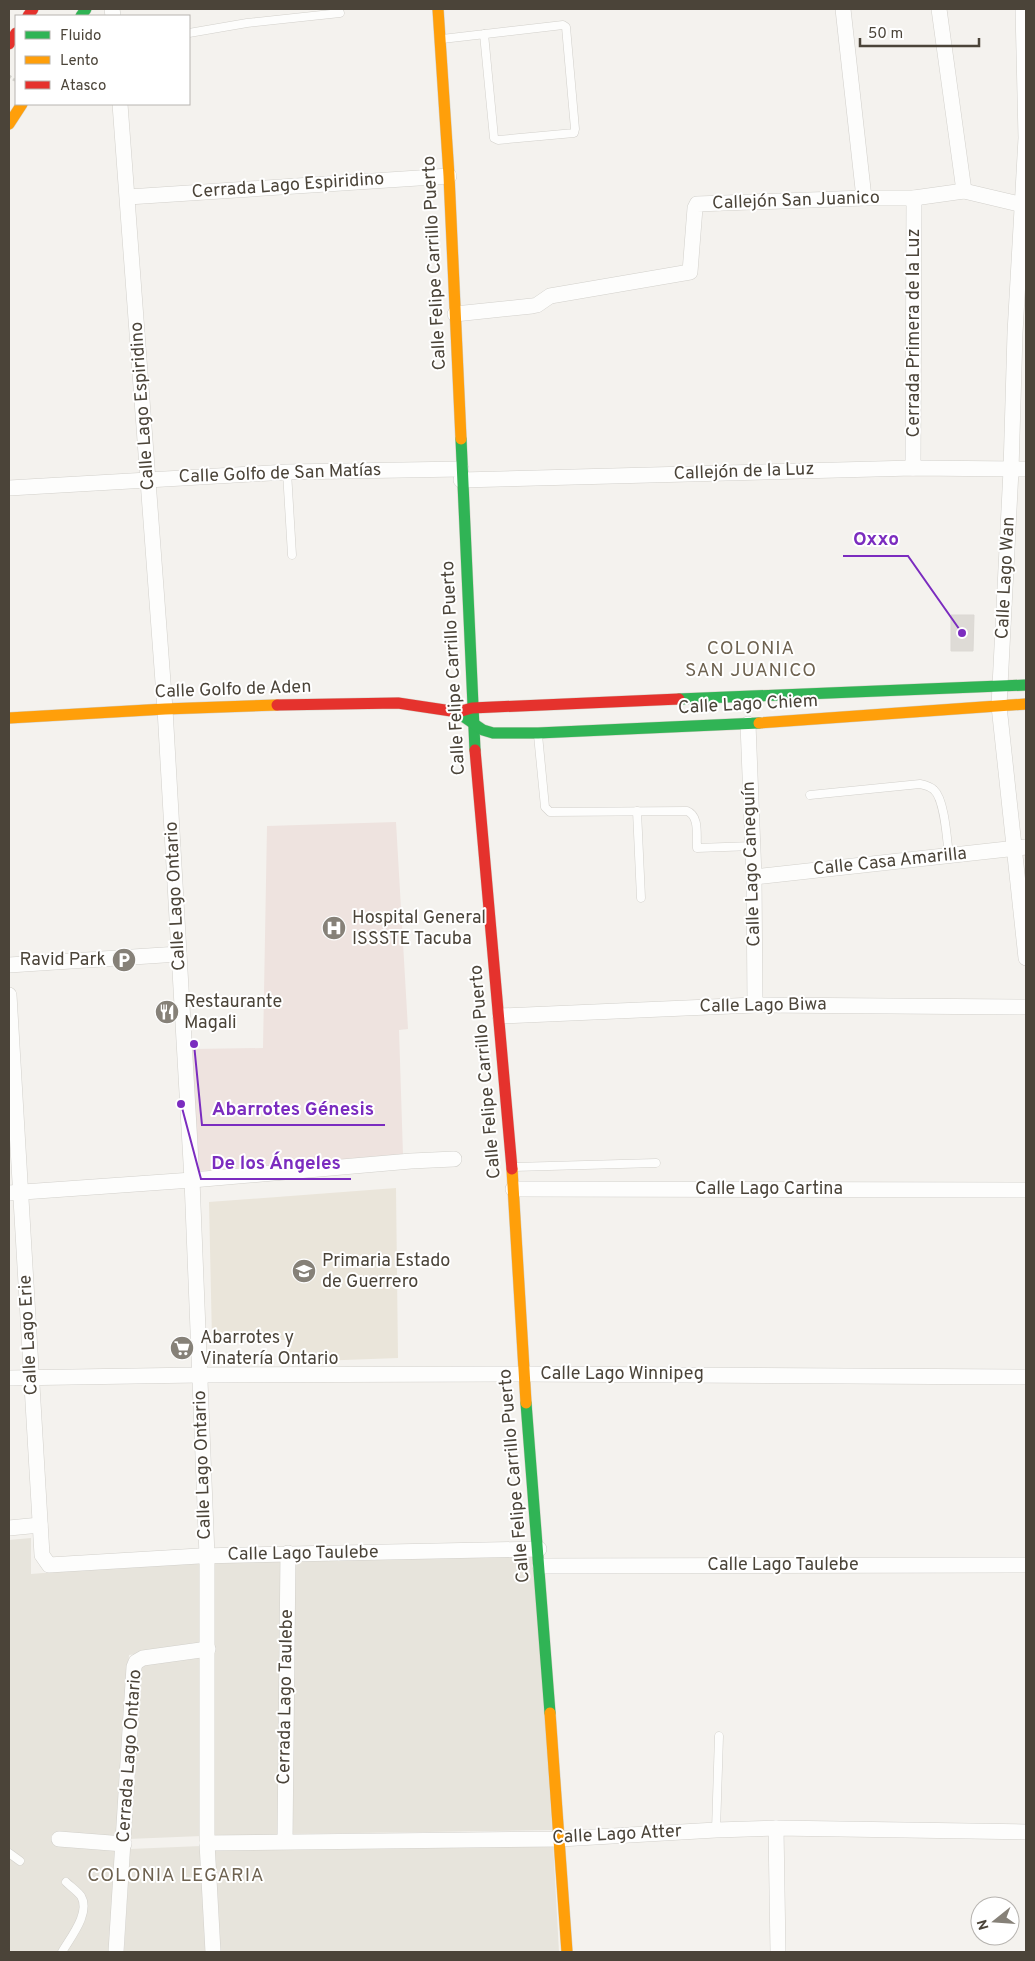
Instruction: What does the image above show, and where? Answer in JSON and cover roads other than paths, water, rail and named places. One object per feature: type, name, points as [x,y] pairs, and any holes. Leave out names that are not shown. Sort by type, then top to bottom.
[{"type":"street","name":"Calle Felipe Carrillo Puerto","points":[[438,9],[449,176],[473,724],[512,1167],[524,1374],[539,1549],[560,1839],[566,1952]]},
{"type":"street","points":[[843,9],[864,198]]},
{"type":"street","points":[[939,9],[964,192]]},
{"type":"street","name":"Calle Lago Wan","points":[[1023,9],[1025,28],[1026,138],[1021,333],[1010,470],[999,706],[1020,848],[1026,958]]},
{"type":"street","points":[[9,124],[21,105]]},
{"type":"street","name":"Calle Lago Espiridino","points":[[120,105],[165,709]]},
{"type":"street","name":"Cerrada Lago Espiridino","points":[[128,197],[449,176]]},
{"type":"street","name":"Callejón San Juanico","points":[[455,314],[532,306],[537,305],[550,296],[690,272],[695,208],[697,204],[914,198],[964,192],[1023,205]]},
{"type":"street","name":"Cerrada Primera de la Luz","points":[[914,198],[914,468]]},
{"type":"street","name":"Callejón de la Luz","points":[[461,474],[914,468],[1026,469]]},
{"type":"street","name":"Calle Golfo de San Matías","points":[[9,488],[287,472],[461,474]]},
{"type":"street","name":"Calle Lago Chiem","points":[[472,708],[1026,685]]},
{"type":"street","name":"Calle Golfo de Aden","points":[[9,718],[165,709],[398,703],[458,712],[472,708]]},
{"type":"street","name":"Calle Lago Chiem","points":[[473,724],[493,733],[538,733],[748,724],[1026,704]]},
{"type":"street","name":"Calle Lago Ontario","points":[[165,709],[192,1180],[207,1556],[207,1842],[213,1952]]},
{"type":"street","points":[[458,712],[473,724]]},
{"type":"street","name":"Calle Lago Caneguín","points":[[748,724],[754,877],[755,1005]]},
{"type":"street","name":"Calle Casa Amarilla","points":[[754,877],[1020,848]]},
{"type":"street","points":[[9,965],[179,954]]},
{"type":"street","name":"Calle Lago Erie","points":[[9,995],[14,1192],[31,1377],[42,1555]]},
{"type":"street","name":"Calle Lago Biwa","points":[[500,1016],[755,1005],[1026,1006]]},
{"type":"street","points":[[14,1192],[454,1159]]},
{"type":"street","name":"Calle Lago Cartina","points":[[512,1189],[1026,1190]]},
{"type":"street","name":"Calle Lago Winnipeg","points":[[9,1378],[199,1375],[524,1374],[1026,1377]]},
{"type":"street","points":[[9,1528],[40,1525]]},
{"type":"street","name":"Calle Lago Taulebe","points":[[42,1555],[49,1565],[63,1565],[288,1553],[539,1549]]},
{"type":"street","name":"Cerrada Lago Taulebe","points":[[285,1840],[288,1553]]},
{"type":"street","name":"Calle Lago Taulebe","points":[[540,1566],[1026,1565]]},
{"type":"street","name":"Cerrada Lago Ontario","points":[[116,1952],[134,1667],[136,1662],[142,1658],[208,1649]]},
{"type":"street","points":[[776,1828],[778,1952]]},
{"type":"street","name":"Calle Lago Atter","points":[[207,1842],[560,1839],[776,1828],[1026,1832]]},
{"type":"street","points":[[60,1839],[124,1844]]},
{"type":"lane","points":[[190,33],[264,21],[340,13]]},
{"type":"lane","points":[[440,39],[563,25],[566,27],[574,133],[498,140],[494,138],[484,34]]},
{"type":"lane","points":[[287,472],[292,555]]},
{"type":"lane","points":[[538,733],[544,807],[550,812],[687,811],[692,813],[695,818],[696,848],[753,846]]},
{"type":"lane","points":[[810,795],[920,784],[928,786],[935,790],[939,799],[949,856]]},
{"type":"lane","points":[[637,810],[641,898]]},
{"type":"lane","points":[[512,1167],[656,1163]]},
{"type":"lane","points":[[716,1830],[719,1736]]},
{"type":"lane","points":[[9,1853],[20,1861]]},
{"type":"lane","points":[[62,1952],[80,1922],[84,1909],[81,1897],[66,1882]]},
{"type":"place","name":"Oxxo","points":[[962,633]]},
{"type":"place","name":"Hospital General ISSSTE Tacuba","points":[[334,928]]},
{"type":"place","name":"Ravid Park","points":[[124,960]]},
{"type":"place","name":"Restaurante Magali","points":[[167,1012]]},
{"type":"place","name":"Abarrotes Génesis","points":[[194,1044]]},
{"type":"place","name":"De los Ángeles","points":[[181,1104]]},
{"type":"place","name":"Primaria Estado de Guerrero","points":[[304,1271]]},
{"type":"place","name":"Abarrotes y Vinatería Ontario","points":[[182,1348]]},
{"type":"district","name":"COLONIA SAN JUANICO","points":[[751,660]]},
{"type":"district","name":"COLONIA LEGARIA","points":[[176,1876]]}]
